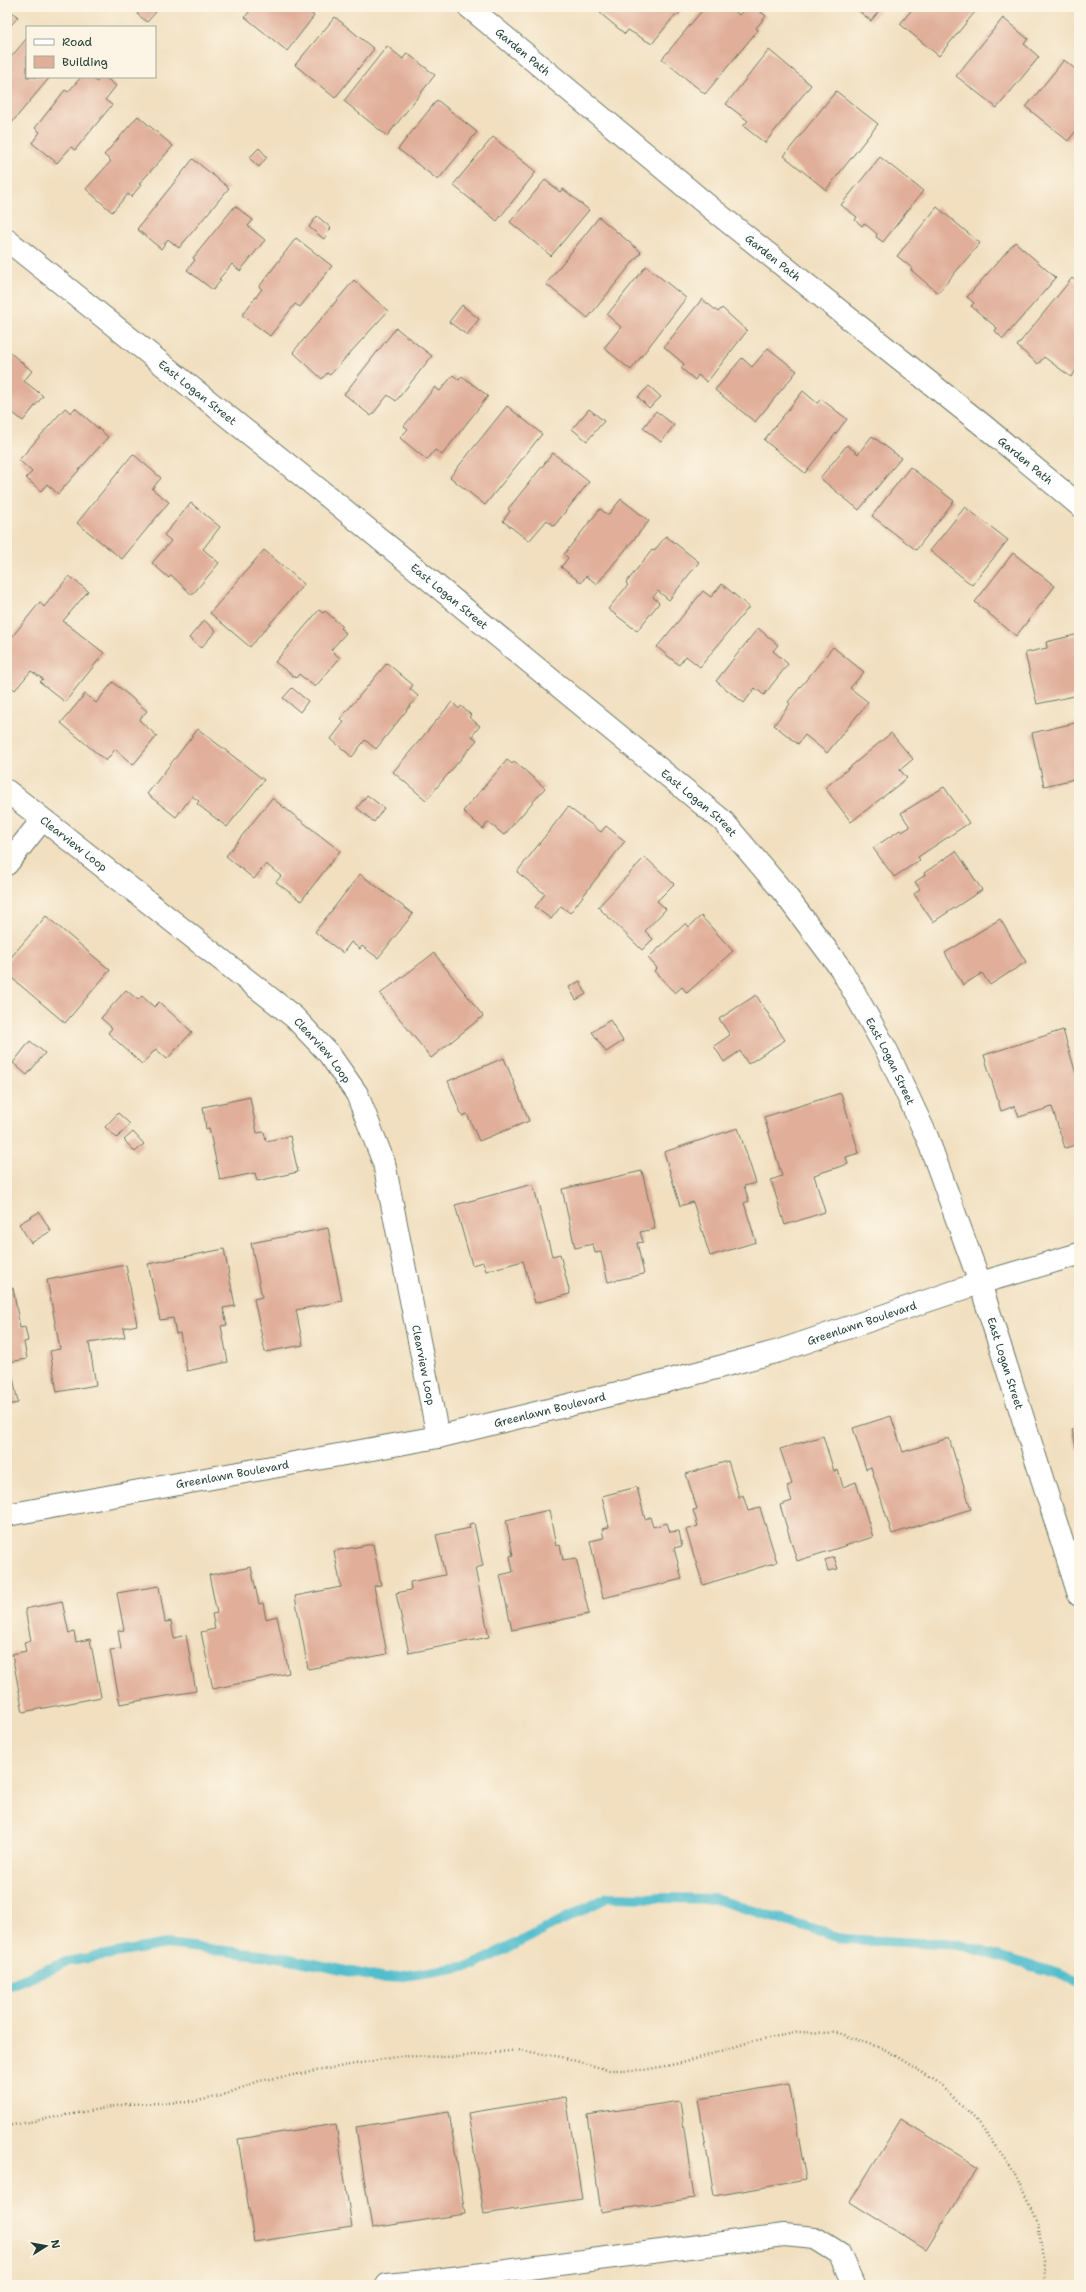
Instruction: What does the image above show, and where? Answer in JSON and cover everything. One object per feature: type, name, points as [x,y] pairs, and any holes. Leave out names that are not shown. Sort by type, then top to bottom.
[{"type":"street","name":"Garden Path","points":[[469,7],[712,209],[984,426],[1079,505]]},
{"type":"street","name":"East Logan Street","points":[[7,240],[337,504],[723,821],[784,893],[841,969],[887,1051],[927,1137],[980,1283],[1079,1595]]},
{"type":"street","name":"Clearview Loop","points":[[7,791],[294,1017],[329,1054],[357,1094],[384,1163],[438,1437]]},
{"type":"street","points":[[7,864],[42,820]]},
{"type":"street","name":"Greenlawn Boulevard","points":[[7,1515],[438,1437],[667,1381],[779,1351],[980,1283],[1079,1254]]},
{"type":"street","points":[[387,2285],[436,2283],[784,2234],[814,2238],[839,2253],[852,2285]]},
{"type":"path","points":[[7,2126],[127,2104],[192,2102],[221,2096],[259,2081],[401,2056],[456,2057],[518,2050],[562,2057],[608,2070],[644,2070],[686,2062],[753,2041],[799,2032],[838,2033],[886,2050],[936,2082],[976,2120],[1015,2173],[1038,2221],[1046,2285]]},
{"type":"building","points":[[142,7],[149,7],[156,12],[147,22],[137,14]]},
{"type":"building","points":[[253,7],[318,7],[312,14],[314,16],[287,51],[245,17]]},
{"type":"building","points":[[605,7],[684,7],[677,16],[675,15],[652,44],[628,30],[625,34],[600,13]]},
{"type":"building","points":[[705,7],[731,7],[739,15],[746,7],[754,7],[766,16],[756,28],[758,30],[705,94],[662,59]]},
{"type":"building","points":[[854,7],[882,7],[871,21]]},
{"type":"building","points":[[914,7],[979,7],[939,56],[900,24]]},
{"type":"building","points":[[7,8],[18,17],[7,30]]},
{"type":"building","points":[[335,17],[374,49],[335,98],[295,65]]},
{"type":"building","points":[[1003,18],[1028,39],[1024,44],[1039,57],[997,108],[956,76]]},
{"type":"building","points":[[26,39],[26,78],[49,78],[9,126],[7,124],[7,62]]},
{"type":"building","points":[[387,46],[403,59],[407,53],[435,75],[387,136],[344,101]]},
{"type":"building","points":[[769,50],[811,85],[765,143],[743,126],[748,121],[726,104]]},
{"type":"building","points":[[1064,60],[1079,72],[1079,127],[1068,141],[1026,107]]},
{"type":"building","points":[[80,78],[91,78],[97,82],[100,78],[106,78],[116,86],[105,100],[112,105],[75,150],[71,147],[57,163],[32,143],[40,132],[35,128],[65,90],[68,92]]},
{"type":"building","points":[[836,91],[878,124],[826,190],[784,156]]},
{"type":"building","points":[[437,100],[477,132],[438,180],[398,149]]},
{"type":"building","points":[[138,116],[173,146],[139,184],[141,185],[131,197],[128,194],[112,212],[86,189],[111,161],[104,155]]},
{"type":"building","points":[[493,137],[536,172],[497,221],[453,185]]},
{"type":"building","points":[[259,148],[267,157],[259,167],[249,158]]},
{"type":"building","points":[[880,157],[923,191],[883,242],[876,237],[877,234],[864,223],[862,226],[855,220],[857,217],[841,205]]},
{"type":"building","points":[[193,159],[229,188],[179,248],[168,239],[161,249],[137,229]]},
{"type":"building","points":[[545,180],[560,192],[563,189],[589,210],[551,256],[510,222]]},
{"type":"building","points":[[235,206],[253,220],[248,226],[265,240],[240,271],[232,264],[219,279],[221,280],[213,290],[187,270],[195,260],[193,258]]},
{"type":"building","points":[[937,207],[980,243],[938,293],[897,256]]},
{"type":"building","points":[[317,216],[331,228],[324,239],[309,227]]},
{"type":"building","points":[[599,217],[641,252],[588,318],[546,284]]},
{"type":"building","points":[[296,238],[332,266],[300,307],[295,304],[270,336],[242,315],[262,289],[259,287]]},
{"type":"building","points":[[1015,242],[1056,278],[1003,339],[995,331],[997,328],[971,306],[974,303],[967,297]]},
{"type":"building","points":[[646,266],[686,298],[631,370],[604,348],[621,327],[607,315]]},
{"type":"building","points":[[1072,278],[1079,284],[1079,367],[1071,377],[1044,357],[1038,364],[1017,346]]},
{"type":"building","points":[[354,280],[388,311],[330,375],[327,373],[322,379],[293,352]]},
{"type":"building","points":[[702,299],[718,312],[722,308],[747,331],[707,382],[698,375],[695,380],[681,368],[684,364],[664,347]]},
{"type":"building","points":[[462,305],[479,319],[467,335],[449,322]]},
{"type":"building","points":[[396,328],[432,356],[396,401],[388,395],[371,416],[344,394]]},
{"type":"building","points":[[768,348],[797,371],[755,422],[715,390],[742,358],[752,367]]},
{"type":"building","points":[[7,350],[32,371],[24,381],[43,396],[23,421],[7,408]]},
{"type":"building","points":[[453,375],[459,380],[462,376],[488,396],[442,455],[435,450],[427,460],[400,438],[408,429],[404,426],[435,387],[440,391]]},
{"type":"building","points":[[649,386],[661,397],[649,408],[638,397]]},
{"type":"building","points":[[803,391],[817,403],[821,399],[847,419],[805,473],[764,440]]},
{"type":"building","points":[[507,406],[542,434],[485,505],[450,477]]},
{"type":"building","points":[[65,408],[71,413],[75,408],[108,437],[58,494],[47,484],[41,491],[26,478],[32,472],[19,460]]},
{"type":"building","points":[[589,409],[604,421],[587,441],[572,429]]},
{"type":"building","points":[[656,411],[674,425],[661,442],[643,428]]},
{"type":"building","points":[[872,436],[901,458],[859,510],[820,478],[847,445],[858,454]]},
{"type":"building","points":[[553,453],[589,482],[554,526],[547,520],[529,541],[503,521],[510,511],[508,509]]},
{"type":"building","points":[[133,454],[161,478],[152,489],[169,502],[122,559],[77,523]]},
{"type":"building","points":[[910,467],[954,501],[916,550],[872,516]]},
{"type":"building","points":[[621,499],[649,521],[597,584],[586,576],[581,583],[561,567],[568,558],[564,554],[600,509],[608,515]]},
{"type":"building","points":[[191,503],[220,527],[203,549],[219,563],[192,595],[171,575],[169,578],[152,563],[171,541],[164,535]]},
{"type":"building","points":[[965,507],[1008,540],[972,585],[930,551]]},
{"type":"building","points":[[666,536],[699,562],[669,600],[658,591],[653,597],[659,603],[637,631],[608,609],[628,585],[626,583],[652,550],[654,551]]},
{"type":"building","points":[[264,550],[304,584],[250,647],[210,613]]},
{"type":"building","points":[[1013,553],[1055,586],[1016,636],[975,602]]},
{"type":"building","points":[[69,576],[88,591],[63,621],[104,653],[65,702],[40,682],[43,679],[31,671],[15,690],[7,683],[7,643],[40,602],[44,607]]},
{"type":"building","points":[[722,584],[749,607],[700,667],[686,656],[679,665],[657,647],[703,591],[711,597]]},
{"type":"building","points":[[319,610],[323,613],[325,611],[342,626],[340,628],[346,633],[331,650],[340,658],[315,687],[299,674],[296,678],[275,662]]},
{"type":"building","points":[[204,620],[216,631],[201,648],[189,638]]},
{"type":"building","points":[[758,628],[778,645],[773,651],[788,664],[764,695],[755,688],[744,703],[716,681]]},
{"type":"building","points":[[1079,634],[1079,695],[1037,704],[1025,653],[1047,648],[1046,642]]},
{"type":"building","points":[[833,647],[864,672],[850,688],[868,702],[827,753],[805,735],[798,744],[774,725],[790,704],[788,702]]},
{"type":"building","points":[[387,663],[413,685],[410,689],[418,696],[376,749],[365,740],[352,757],[331,739],[344,722],[340,719]]},
{"type":"building","points":[[113,682],[147,711],[139,720],[157,736],[133,765],[115,749],[106,761],[61,723],[85,694],[96,703]]},
{"type":"building","points":[[292,688],[308,701],[300,712],[283,698]]},
{"type":"building","points":[[452,702],[459,709],[461,706],[471,715],[469,717],[480,726],[472,736],[477,740],[426,800],[393,772]]},
{"type":"building","points":[[1079,722],[1079,778],[1044,786],[1032,733]]},
{"type":"building","points":[[198,729],[264,780],[227,827],[197,804],[199,801],[192,796],[176,817],[147,794]]},
{"type":"building","points":[[891,733],[913,759],[900,770],[907,778],[851,822],[825,788]]},
{"type":"building","points":[[507,760],[512,764],[514,761],[545,788],[504,835],[488,822],[483,829],[463,811]]},
{"type":"building","points":[[944,787],[969,823],[918,857],[920,860],[894,877],[873,848],[900,830],[902,832],[910,827],[901,813]]},
{"type":"building","points":[[367,795],[384,808],[374,822],[357,808]]},
{"type":"building","points":[[272,798],[340,851],[301,901],[276,882],[281,876],[266,864],[254,879],[226,856]]},
{"type":"building","points":[[568,807],[601,832],[606,826],[625,841],[570,913],[561,906],[551,919],[535,907],[545,894],[517,872]]},
{"type":"building","points":[[956,851],[982,890],[933,922],[914,894],[920,889],[915,882],[925,875],[924,873]]},
{"type":"building","points":[[645,857],[674,884],[657,901],[666,909],[645,931],[653,939],[642,950],[598,907]]},
{"type":"building","points":[[360,874],[413,914],[378,958],[362,946],[360,949],[351,942],[343,953],[315,932]]},
{"type":"building","points":[[46,916],[110,970],[65,1023],[7,974],[7,962]]},
{"type":"building","points":[[701,916],[733,951],[687,993],[682,987],[675,993],[654,971],[657,968],[648,958],[686,923],[689,927]]},
{"type":"building","points":[[1000,919],[1026,962],[990,985],[982,973],[963,985],[945,953]]},
{"type":"building","points":[[434,953],[483,1016],[431,1058],[380,994]]},
{"type":"building","points":[[580,981],[586,994],[576,1000],[569,987]]},
{"type":"building","points":[[126,990],[138,1000],[142,996],[154,1007],[159,1002],[192,1032],[167,1059],[156,1049],[142,1064],[108,1033],[112,1028],[101,1018]]},
{"type":"building","points":[[756,995],[785,1040],[748,1064],[740,1051],[724,1062],[714,1046],[730,1035],[719,1019]]},
{"type":"building","points":[[610,1020],[623,1041],[606,1052],[592,1032]]},
{"type":"building","points":[[1063,1030],[1079,1084],[1079,1144],[1065,1148],[1052,1107],[1019,1117],[1015,1106],[1001,1111],[984,1055]]},
{"type":"building","points":[[30,1041],[45,1053],[27,1075],[13,1063]]},
{"type":"building","points":[[504,1058],[529,1121],[479,1141],[467,1114],[462,1116],[448,1081]]},
{"type":"building","points":[[841,1093],[859,1153],[846,1157],[848,1164],[814,1175],[825,1212],[785,1225],[771,1180],[782,1176],[764,1117]]},
{"type":"building","points":[[250,1097],[257,1133],[264,1132],[266,1141],[290,1136],[298,1172],[257,1181],[255,1173],[220,1180],[209,1128],[206,1129],[203,1107]]},
{"type":"building","points":[[118,1113],[130,1124],[117,1138],[105,1127]]},
{"type":"building","points":[[738,1128],[756,1183],[744,1186],[749,1201],[744,1203],[756,1242],[710,1256],[693,1202],[680,1206],[664,1152]]},
{"type":"building","points":[[133,1132],[144,1144],[135,1152],[124,1140]]},
{"type":"building","points":[[642,1171],[655,1229],[640,1232],[643,1242],[637,1243],[644,1274],[608,1282],[601,1252],[595,1253],[593,1244],[575,1248],[562,1189]]},
{"type":"building","points":[[533,1184],[552,1256],[560,1254],[570,1294],[535,1303],[523,1261],[486,1271],[483,1262],[472,1265],[455,1205]]},
{"type":"building","points":[[39,1212],[51,1231],[31,1243],[19,1224]]},
{"type":"building","points":[[328,1228],[342,1301],[296,1310],[303,1345],[265,1352],[254,1299],[262,1297],[251,1243]]},
{"type":"building","points":[[224,1249],[235,1306],[223,1308],[227,1325],[221,1326],[228,1362],[187,1371],[180,1333],[176,1334],[173,1318],[160,1320],[148,1264]]},
{"type":"building","points":[[126,1265],[137,1325],[123,1328],[125,1337],[89,1343],[96,1385],[57,1392],[50,1351],[60,1349],[47,1280]]},
{"type":"building","points":[[13,1288],[20,1328],[25,1327],[28,1341],[24,1342],[27,1359],[10,1362],[18,1403],[7,1405],[7,1289]]},
{"type":"building","points":[[891,1416],[903,1452],[949,1438],[971,1509],[892,1534],[871,1467],[866,1469],[853,1428]]},
{"type":"building","points":[[1079,1429],[1079,1449],[1077,1450],[1072,1430]]},
{"type":"building","points":[[823,1436],[834,1471],[838,1470],[843,1487],[856,1482],[873,1537],[797,1561],[780,1505],[792,1501],[787,1486],[792,1484],[780,1449]]},
{"type":"building","points":[[728,1461],[739,1497],[743,1495],[748,1511],[760,1508],[777,1562],[703,1585],[686,1530],[698,1526],[693,1510],[697,1509],[686,1474]]},
{"type":"building","points":[[637,1487],[645,1519],[650,1517],[653,1527],[667,1523],[670,1532],[679,1531],[682,1546],[674,1548],[682,1579],[603,1598],[590,1541],[604,1538],[602,1529],[609,1527],[602,1496]]},
{"type":"building","points":[[549,1510],[556,1546],[560,1545],[563,1560],[576,1558],[589,1614],[512,1630],[500,1575],[513,1572],[510,1556],[513,1555],[506,1520]]},
{"type":"building","points":[[474,1523],[483,1566],[475,1568],[489,1637],[409,1653],[396,1593],[411,1590],[410,1582],[445,1575],[436,1535],[470,1528],[469,1524]]},
{"type":"building","points":[[373,1544],[381,1585],[374,1586],[387,1654],[308,1669],[295,1596],[341,1587],[334,1551]]},
{"type":"building","points":[[834,1557],[838,1569],[828,1571],[825,1560]]},
{"type":"building","points":[[251,1567],[259,1604],[263,1603],[266,1619],[277,1616],[289,1673],[213,1689],[201,1632],[215,1629],[212,1614],[217,1613],[209,1575]]},
{"type":"building","points":[[159,1586],[165,1622],[171,1621],[174,1638],[186,1635],[196,1691],[120,1704],[110,1650],[121,1649],[118,1631],[124,1630],[117,1593]]},
{"type":"building","points":[[62,1601],[69,1634],[74,1632],[76,1642],[90,1639],[101,1697],[23,1712],[12,1654],[26,1651],[24,1642],[31,1641],[25,1609]]},
{"type":"building","points":[[789,2084],[806,2180],[714,2196],[698,2099]]},
{"type":"building","points":[[566,2097],[582,2199],[484,2214],[468,2113]]},
{"type":"building","points":[[680,2101],[694,2198],[601,2212],[587,2115]]},
{"type":"building","points":[[449,2112],[465,2214],[372,2228],[356,2127]]},
{"type":"building","points":[[901,2119],[978,2167],[926,2250],[850,2202]]},
{"type":"building","points":[[336,2124],[352,2227],[254,2242],[238,2139]]},
{"type":"waterway","points":[[7,1986],[66,1962],[166,1944],[285,1958],[385,1979],[474,1965],[608,1897],[715,1899],[844,1939],[960,1945],[1059,1974],[1079,1983]]}]
